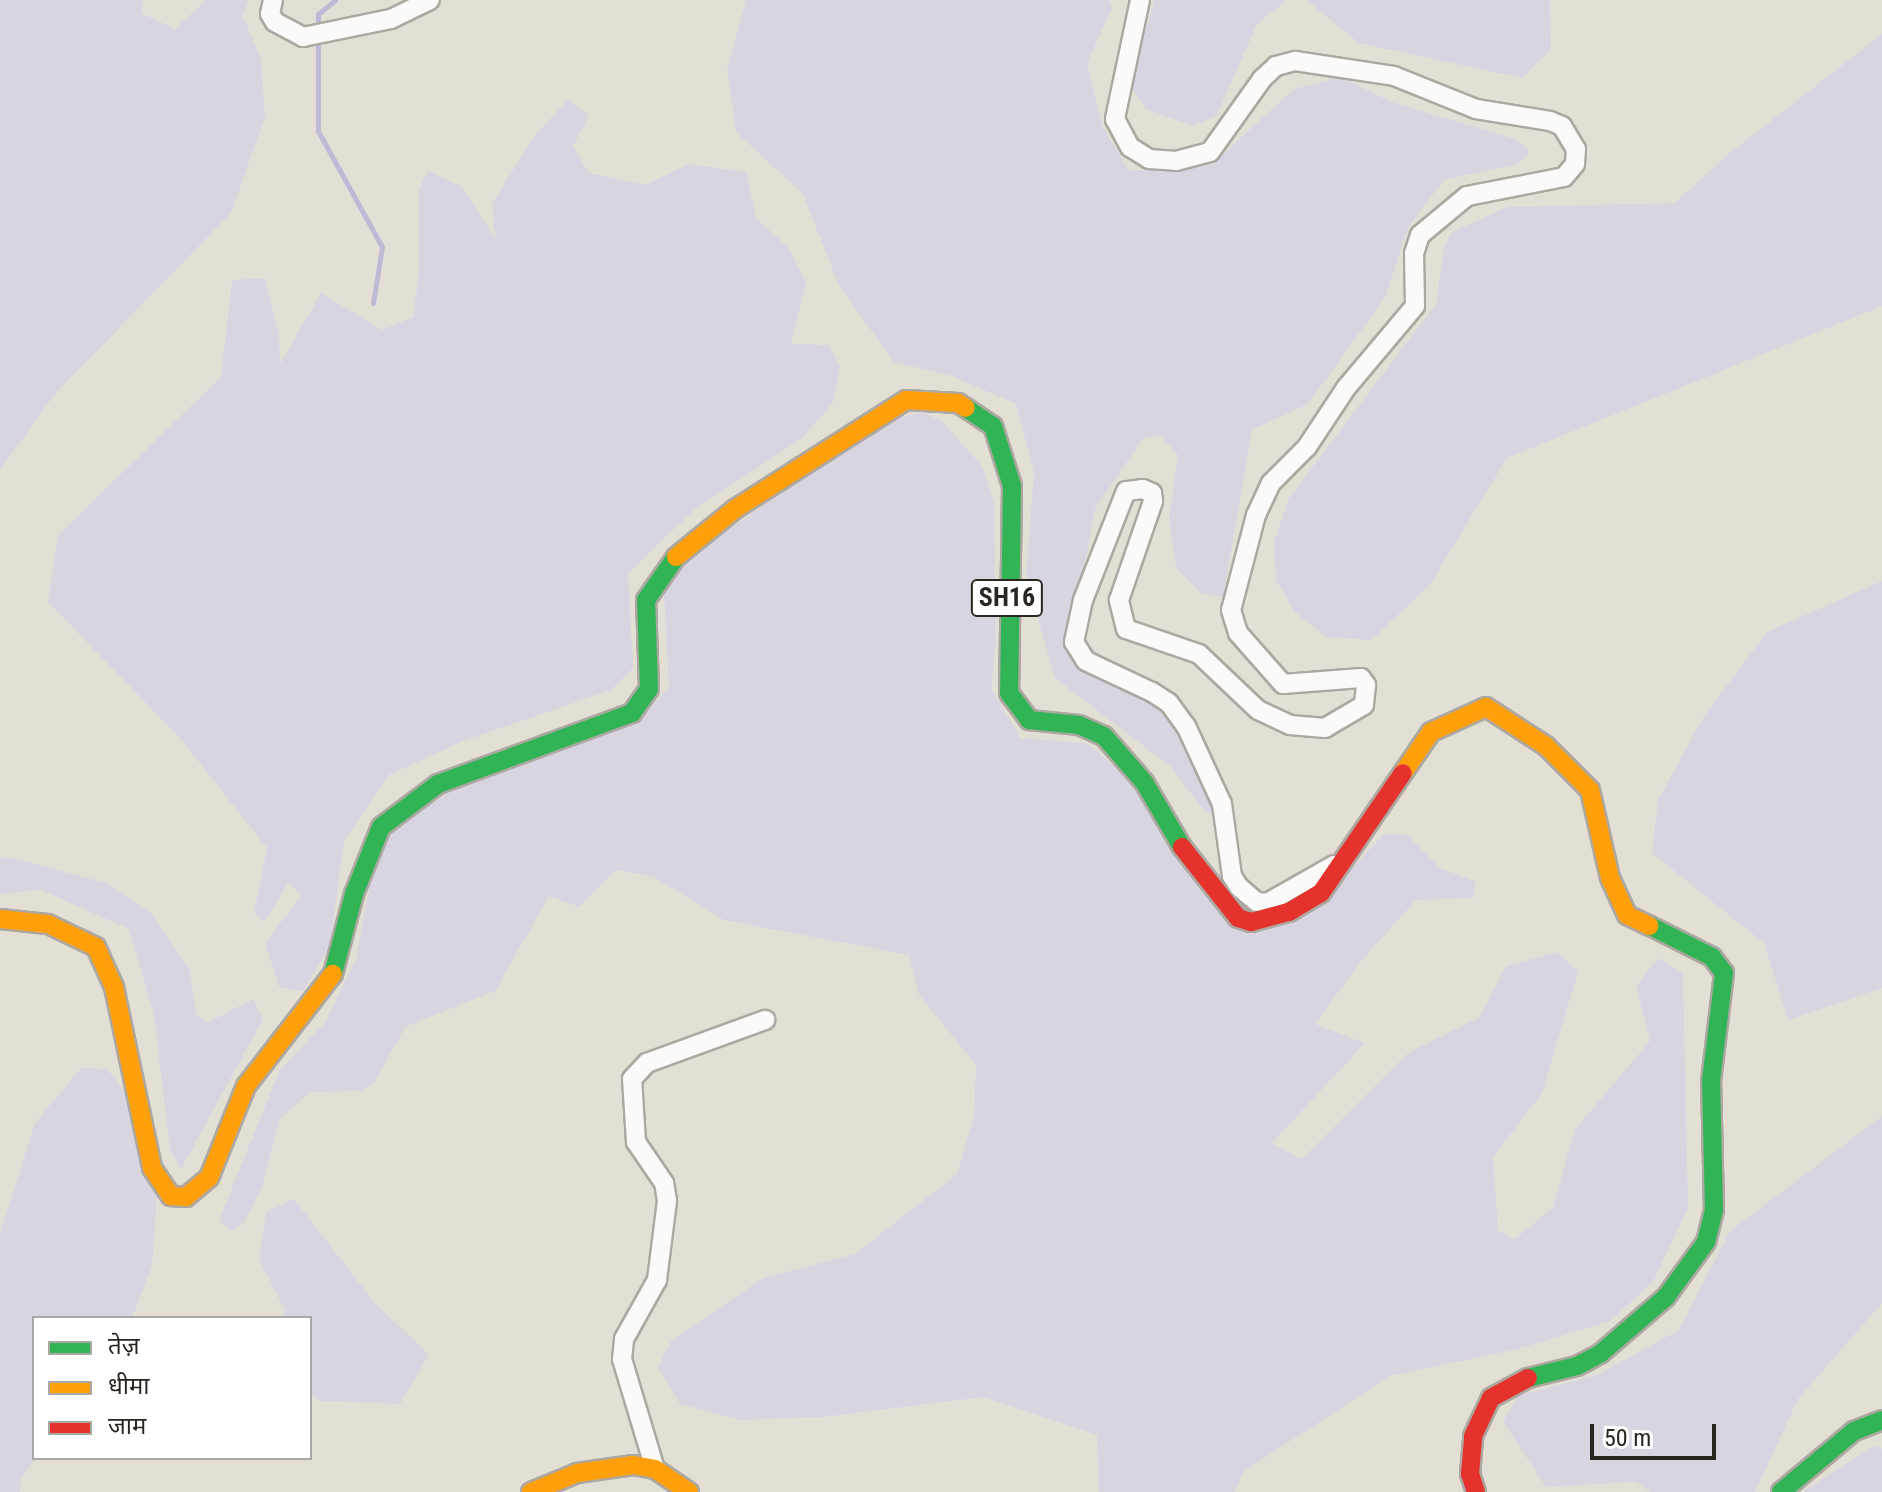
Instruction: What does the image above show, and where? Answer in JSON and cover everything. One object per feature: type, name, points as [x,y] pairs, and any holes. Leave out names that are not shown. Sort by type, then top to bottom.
[{"type":"main road","name":"SH16","points":[[0,919],[48,924],[96,947],[114,987],[152,1168],[171,1196],[186,1197],[209,1178],[246,1086],[330,983],[344,947],[354,894],[381,827],[438,784],[632,713],[649,689],[646,600],[667,565],[735,509],[916,397],[958,403],[985,417],[1006,459],[1014,513],[1009,693],[1029,720],[1079,725],[1104,736],[1144,782],[1226,906],[1245,922],[1289,912],[1321,893],[1357,847],[1399,775],[1431,732],[1486,707],[1546,746],[1590,790],[1610,878],[1627,915],[1712,957],[1724,973],[1723,1016],[1711,1081],[1714,1210],[1706,1242],[1666,1297],[1601,1353],[1577,1366],[1514,1382],[1491,1398],[1473,1436],[1470,1474],[1476,1492]]},
{"type":"main road","points":[[1781,1492],[1854,1431],[1882,1420]]},
{"type":"main road","points":[[531,1492],[606,1466],[655,1469],[689,1492]]},
{"type":"street","points":[[273,0],[270,14],[275,22],[303,37],[336,34],[391,19],[430,0]]},
{"type":"street","points":[[1140,0],[1115,119],[1130,147],[1149,159],[1176,161],[1210,152],[1262,79],[1276,66],[1295,61],[1394,76],[1476,109],[1550,121],[1562,126],[1576,149],[1575,164],[1564,177],[1467,196],[1429,224],[1414,253],[1415,306],[1346,388],[1307,447],[1271,483],[1256,515],[1231,610],[1238,633],[1283,684],[1361,678],[1366,685],[1364,705],[1325,728],[1290,725],[1258,710],[1199,654],[1126,629],[1119,600],[1153,501],[1152,493],[1143,489],[1126,491],[1074,628],[1074,642],[1086,661],[1169,703],[1186,726],[1222,804],[1232,876],[1257,902],[1277,900],[1357,847]]},
{"type":"street","points":[[655,1469],[622,1359],[624,1339],[657,1280],[667,1201],[664,1183],[636,1142],[632,1079],[647,1063],[765,1020]]},
{"type":"shaded area","points":[[0,0],[143,0],[141,13],[175,29],[206,0],[249,0],[243,16],[261,59],[265,117],[231,213],[55,394],[0,470]]},
{"type":"shaded area","points":[[746,0],[1109,0],[1112,8],[1087,63],[1102,125],[1129,171],[1211,165],[1294,89],[1340,77],[1392,102],[1518,140],[1530,152],[1518,164],[1444,180],[1408,227],[1386,296],[1308,404],[1252,430],[1223,597],[1202,594],[1176,568],[1169,518],[1178,455],[1160,435],[1143,438],[1095,509],[1077,604],[1082,639],[1177,719],[1222,812],[1215,817],[1201,807],[1171,767],[1055,678],[1026,578],[1034,472],[1016,404],[952,376],[894,362],[839,286],[803,194],[736,132],[727,69]]},
{"type":"shaded area","points":[[1155,0],[1287,0],[1257,24],[1217,115],[1193,126],[1146,109],[1129,84]]},
{"type":"shaded area","points":[[1306,0],[1550,0],[1551,50],[1522,78],[1359,43]]},
{"type":"shaded area","points":[[1882,34],[1882,306],[1507,458],[1429,586],[1371,640],[1326,637],[1296,613],[1276,581],[1274,542],[1289,498],[1436,304],[1444,247],[1452,232],[1507,207],[1675,203],[1726,156]]},
{"type":"shaded area","points":[[568,100],[589,115],[573,146],[589,173],[645,185],[689,164],[746,172],[756,218],[789,248],[806,282],[791,344],[829,345],[840,366],[833,403],[801,439],[695,509],[628,573],[633,668],[611,690],[463,741],[389,775],[344,841],[330,946],[303,991],[279,987],[265,943],[301,896],[289,882],[264,922],[254,913],[267,848],[179,737],[48,602],[58,535],[221,377],[232,280],[265,278],[279,335],[280,364],[321,293],[382,330],[413,317],[419,274],[419,189],[428,171],[462,187],[495,238],[492,203],[536,134]]},
{"type":"shaded area","points":[[922,412],[942,421],[982,466],[994,503],[996,641],[991,689],[1020,738],[1085,743],[1135,781],[1246,930],[1341,880],[1384,834],[1407,835],[1440,868],[1476,882],[1473,898],[1416,900],[1361,961],[1315,1024],[1365,1043],[1272,1143],[1302,1159],[1408,1053],[1480,1017],[1506,966],[1558,952],[1578,972],[1542,1093],[1493,1157],[1498,1231],[1515,1239],[1553,1207],[1575,1129],[1650,1041],[1636,986],[1658,958],[1683,973],[1688,1208],[1653,1282],[1610,1321],[1518,1349],[1390,1376],[1243,1472],[1235,1492],[1099,1492],[1097,1435],[983,1397],[823,1417],[740,1420],[680,1404],[658,1367],[671,1341],[763,1278],[855,1254],[957,1174],[974,1115],[976,1065],[919,995],[909,955],[724,920],[654,877],[616,870],[579,907],[549,896],[495,991],[405,1027],[375,1082],[361,1091],[310,1092],[280,1119],[262,1187],[243,1224],[231,1231],[219,1220],[279,1072],[326,1021],[356,959],[374,864],[392,830],[457,787],[649,708],[669,687],[663,575],[885,421]]},
{"type":"shaded area","points":[[1882,581],[1882,988],[1788,1020],[1764,943],[1652,853],[1658,800],[1704,716],[1767,632]]},
{"type":"shaded area","points":[[0,858],[14,858],[109,884],[152,914],[190,970],[196,1014],[207,1023],[253,999],[263,1019],[181,1169],[170,1150],[154,1015],[129,929],[41,890],[0,894]]},
{"type":"shaded area","points":[[81,1068],[107,1069],[136,1105],[159,1168],[152,1266],[133,1316],[32,1316],[32,1460],[35,1460],[21,1479],[20,1492],[0,1492],[0,1233],[35,1123]]},
{"type":"shaded area","points":[[1882,1116],[1882,1303],[1798,1399],[1755,1492],[1650,1492],[1636,1482],[1546,1487],[1503,1422],[1518,1396],[1599,1374],[1679,1330],[1730,1231]]},
{"type":"shaded area","points":[[294,1199],[374,1302],[429,1355],[400,1404],[322,1401],[312,1395],[312,1316],[281,1316],[285,1310],[259,1259],[266,1212]]},
{"type":"shaded area","points":[[1875,1445],[1882,1449],[1882,1492],[1802,1492]]},
{"type":"waterway","points":[[318,28],[318,14],[335,0]]},
{"type":"waterway","points":[[318,38],[318,131],[382,247],[373,303]]},
{"type":"traffic: fast","points":[[966,408],[993,426],[1012,486],[1009,693],[1029,720],[1079,725],[1104,736],[1144,782],[1182,847]]},
{"type":"traffic: fast","points":[[333,974],[354,894],[381,827],[438,784],[632,713],[649,689],[646,600],[676,557]]},
{"type":"traffic: fast","points":[[1528,1378],[1577,1366],[1601,1353],[1666,1297],[1706,1242],[1714,1210],[1711,1081],[1724,973],[1712,957],[1650,926]]},
{"type":"traffic: fast","points":[[1781,1492],[1854,1431],[1882,1420]]},
{"type":"traffic: slow","points":[[676,557],[735,509],[906,400],[958,403],[966,408]]},
{"type":"traffic: slow","points":[[1403,773],[1431,732],[1486,707],[1546,746],[1590,790],[1610,878],[1627,915],[1650,926]]},
{"type":"traffic: slow","points":[[0,919],[48,924],[96,947],[114,987],[152,1168],[171,1196],[186,1197],[209,1178],[246,1086],[333,974]]},
{"type":"traffic: slow","points":[[531,1492],[577,1473],[633,1465],[655,1469],[689,1492]]},
{"type":"traffic: jam","points":[[1182,847],[1238,918],[1251,922],[1289,912],[1321,893],[1403,773]]},
{"type":"traffic: jam","points":[[1476,1492],[1470,1474],[1473,1436],[1491,1398],[1528,1378]]}]
